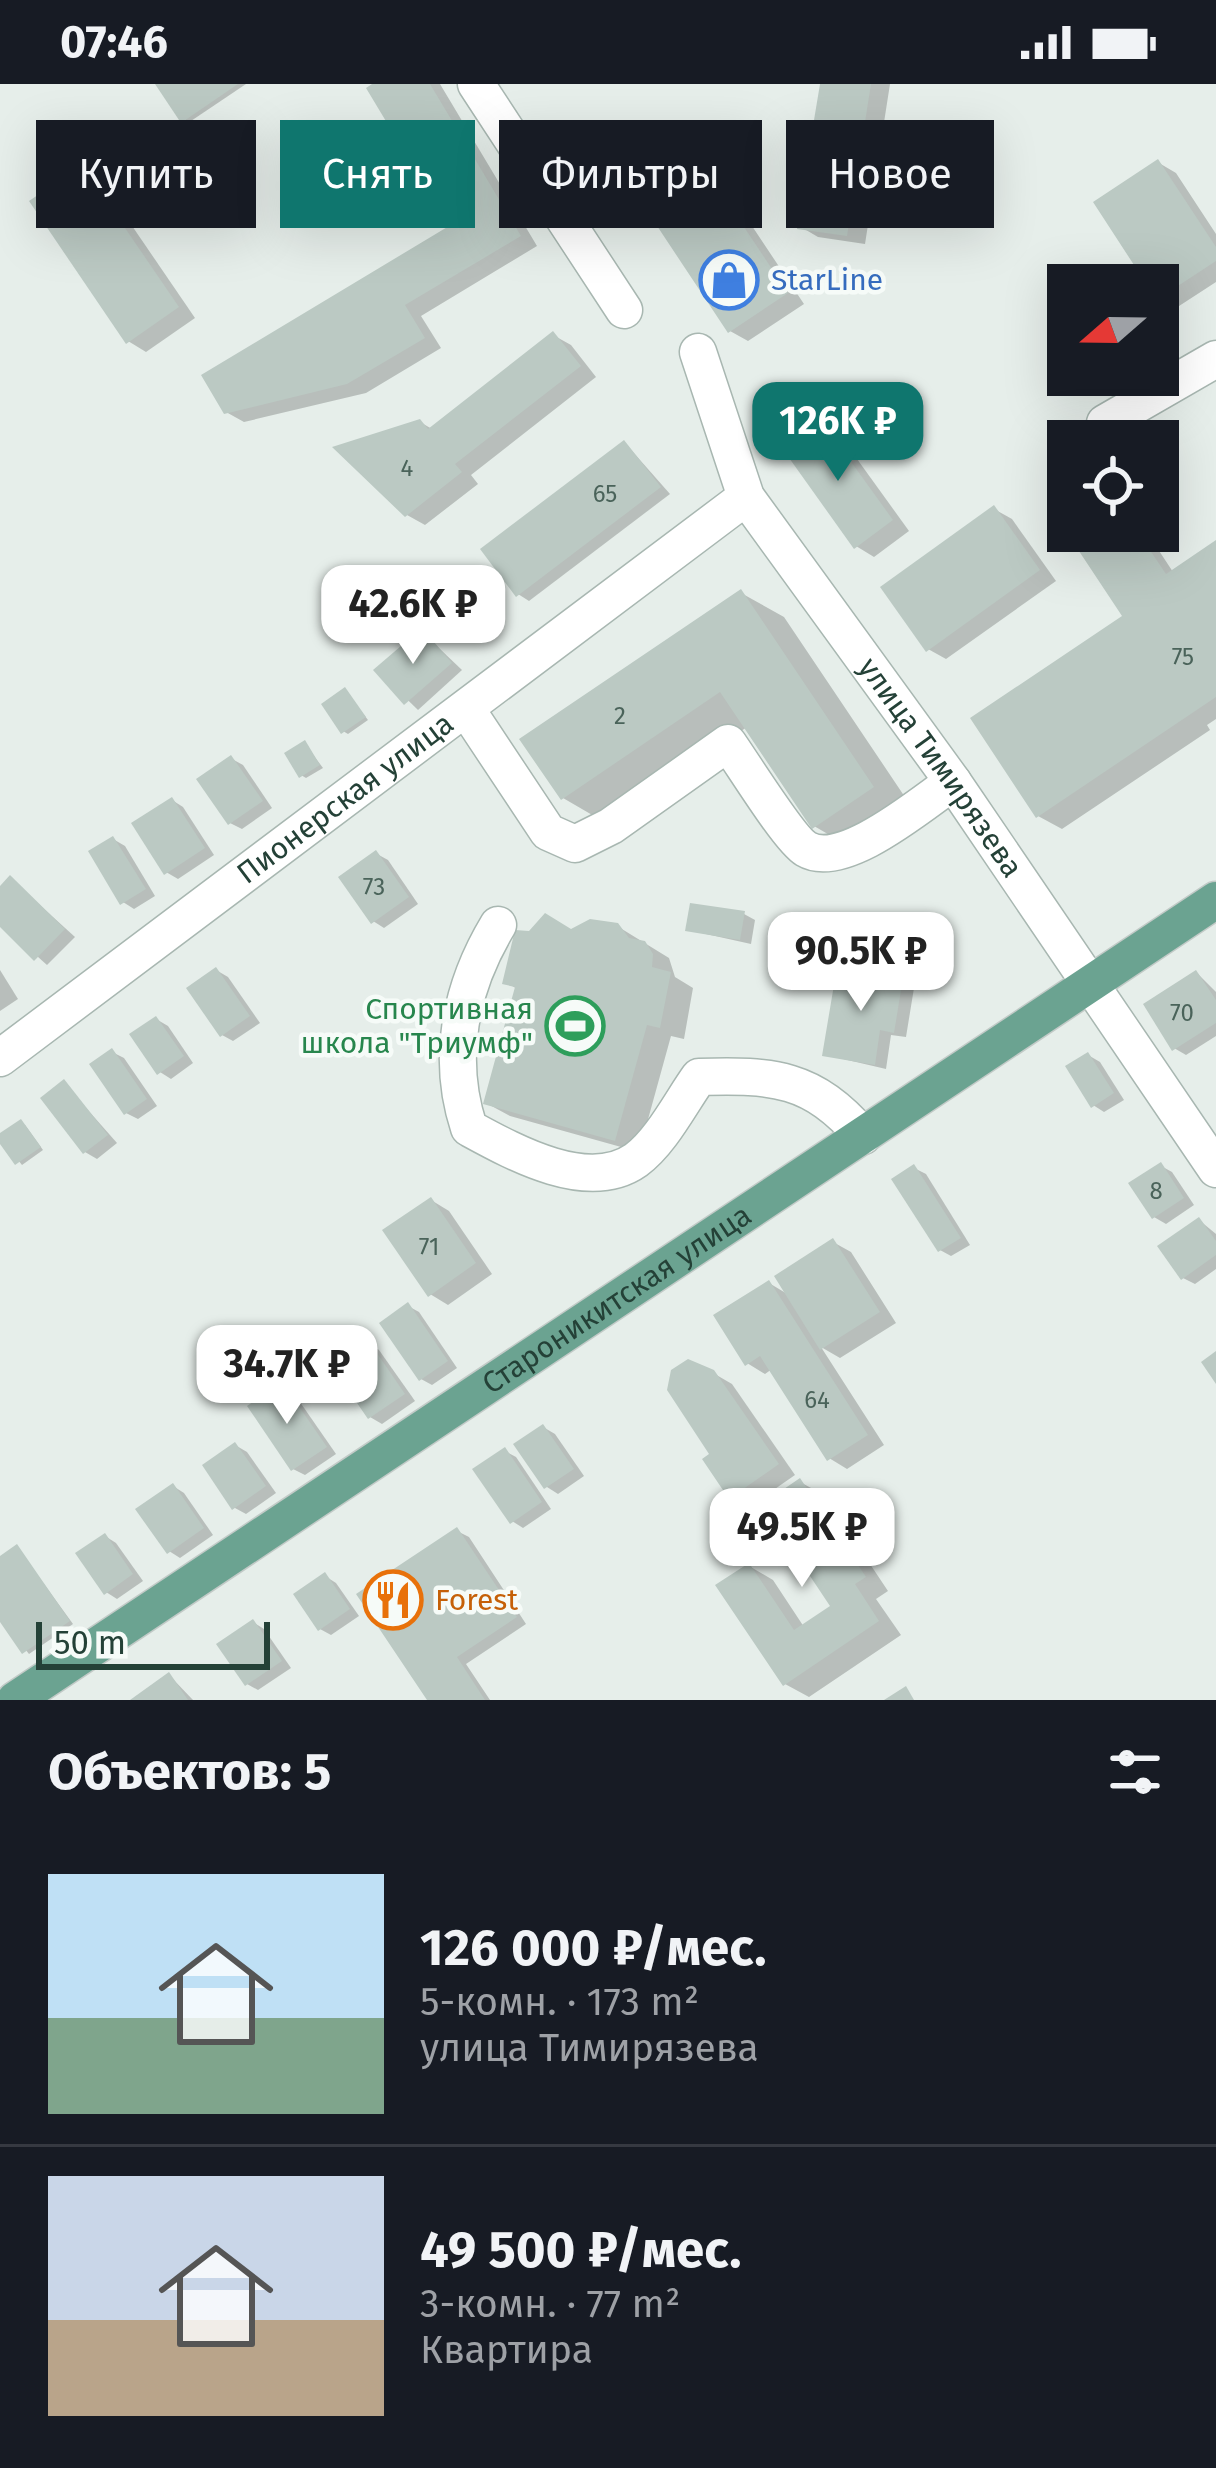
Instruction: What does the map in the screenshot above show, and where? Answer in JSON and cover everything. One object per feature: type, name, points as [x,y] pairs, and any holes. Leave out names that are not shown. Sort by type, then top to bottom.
[{"type":"main road","name":"Староникитская улица","points":[[15,1700],[1216,900]]},
{"type":"street","points":[[476,84],[624,310]]},
{"type":"street","name":"улица Тимирязева","points":[[698,352],[746,497],[953,782],[1216,1169]]},
{"type":"street","points":[[1110,420],[1216,359]]},
{"type":"street","name":"Пионерская улица","points":[[0,1058],[746,497]]},
{"type":"street","points":[[467,710],[548,832],[575,844],[611,826],[728,743],[804,849],[829,856],[865,842],[953,782]]},
{"type":"street","points":[[498,925],[478,958],[461,1014],[455,1086],[469,1128],[528,1160],[606,1173],[638,1159],[699,1077],[746,1076],[794,1084],[832,1100],[863,1136]]},
{"type":"building","points":[[155,84],[238,84],[185,120],[179,120]]},
{"type":"building","points":[[372,84],[430,84],[452,120],[385,120],[366,88]]},
{"type":"building","points":[[820,84],[871,84],[865,120],[814,120]]},
{"type":"building","points":[[475,159],[499,199],[499,228],[516,228],[521,236],[405,305],[425,338],[347,384],[224,414],[201,375],[446,228],[475,228]]},
{"type":"building","points":[[1158,159],[1216,247],[1216,261],[1179,285],[1179,264],[1133,264],[1093,202]]},
{"type":"building","points":[[47,228],[125,228],[179,307],[126,344]]},
{"type":"building","points":[[658,228],[745,228],[788,293],[728,333]]},
{"type":"building","points":[[797,228],[848,228],[847,236]]},
{"type":"building","points":[[553,331],[581,366],[455,464],[462,472],[405,517],[332,447],[420,419],[428,429]]},
{"type":"building","points":[[821,420],[893,520],[854,549],[782,448]]},
{"type":"building","points":[[624,440],[661,487],[516,597],[480,549]]},
{"type":"building","points":[[994,505],[1040,570],[926,652],[880,587]]},
{"type":"building","points":[[1216,540],[1216,697],[1036,818],[970,718],[1122,616],[1080,552],[1151,552],[1166,574]]},
{"type":"building","points":[[741,589],[874,787],[812,829],[720,692],[561,800],[519,739]]},
{"type":"building","points":[[422,628],[452,663],[404,705],[373,670]]},
{"type":"building","points":[[345,687],[366,717],[341,734],[321,704]]},
{"type":"building","points":[[305,740],[320,765],[299,778],[284,753]]},
{"type":"building","points":[[231,755],[263,801],[228,825],[196,779]]},
{"type":"building","points":[[172,797],[205,848],[164,875],[131,823]]},
{"type":"building","points":[[113,836],[146,889],[120,905],[88,851]]},
{"type":"building","points":[[376,850],[409,897],[371,924],[338,877]]},
{"type":"building","points":[[10,875],[65,929],[34,961],[0,927],[0,886]]},
{"type":"building","points":[[690,903],[745,911],[740,940],[685,931]]},
{"type":"building","name":"Спортивная школа \"Триумф\"","points":[[545,913],[571,929],[590,919],[618,923],[629,938],[645,941],[653,954],[652,967],[671,972],[660,1028],[647,1025],[615,1141],[483,1104],[515,987],[502,984],[515,930],[529,931]]},
{"type":"building","points":[[216,967],[250,1016],[220,1037],[186,988]]},
{"type":"building","points":[[837,967],[903,978],[894,1033],[880,1030],[875,1065],[822,1056]]},
{"type":"building","points":[[1196,970],[1216,1000],[1216,1023],[1172,1051],[1143,1004]]},
{"type":"building","points":[[156,1016],[184,1056],[157,1075],[129,1034]]},
{"type":"building","points":[[112,1048],[147,1099],[124,1115],[89,1064]]},
{"type":"building","points":[[1088,1052],[1114,1093],[1091,1108],[1065,1066]]},
{"type":"building","points":[[64,1079],[108,1135],[83,1154],[40,1098]]},
{"type":"building","points":[[21,1119],[41,1147],[15,1165],[0,1144],[0,1133]]},
{"type":"building","points":[[1161,1162],[1184,1198],[1152,1219],[1128,1183]]},
{"type":"building","points":[[914,1164],[961,1238],[938,1252],[891,1179]]},
{"type":"building","points":[[431,1197],[476,1263],[428,1297],[382,1230]]},
{"type":"building","points":[[1199,1217],[1216,1241],[1216,1255],[1181,1280],[1157,1246]]},
{"type":"building","points":[[833,1238],[880,1312],[820,1350],[774,1276]]},
{"type":"building","points":[[769,1280],[868,1435],[827,1461],[760,1356],[745,1366],[713,1315]]},
{"type":"building","points":[[408,1302],[448,1361],[419,1381],[379,1323]]},
{"type":"building","points":[[368,1340],[405,1394],[368,1419],[331,1365]]},
{"type":"building","points":[[1216,1351],[1216,1384],[1201,1362]]},
{"type":"building","points":[[688,1359],[714,1370],[779,1464],[729,1499],[702,1459],[709,1454],[667,1390],[671,1370]]},
{"type":"building","points":[[282,1382],[327,1447],[291,1471],[247,1406]]},
{"type":"building","points":[[543,1424],[574,1469],[544,1489],[513,1444]]},
{"type":"building","points":[[235,1442],[266,1486],[232,1510],[202,1465]]},
{"type":"building","points":[[505,1447],[542,1502],[510,1524],[472,1469]]},
{"type":"building","points":[[800,1478],[866,1577],[855,1584],[879,1621],[783,1686],[715,1585],[749,1563],[794,1630],[830,1606],[762,1504]]},
{"type":"building","points":[[173,1483],[204,1528],[167,1554],[135,1509]]},
{"type":"building","points":[[457,1527],[517,1617],[457,1657],[485,1700],[427,1700],[356,1594]]},
{"type":"building","points":[[105,1533],[133,1574],[104,1595],[75,1553]]},
{"type":"building","points":[[17,1544],[70,1621],[22,1654],[0,1622],[0,1556]]},
{"type":"building","points":[[325,1572],[350,1609],[318,1631],[293,1594]]},
{"type":"building","points":[[253,1619],[282,1661],[245,1686],[216,1644]]},
{"type":"building","points":[[169,1672],[188,1700],[130,1700]]},
{"type":"building","points":[[906,1686],[914,1700],[884,1700]]},
{"type":"place","name":"StarLine","points":[[729,280]]},
{"type":"place","name":"Спортивная школа \"Триумф\"","points":[[575,1026]]},
{"type":"place","name":"Forest","points":[[393,1600]]}]
